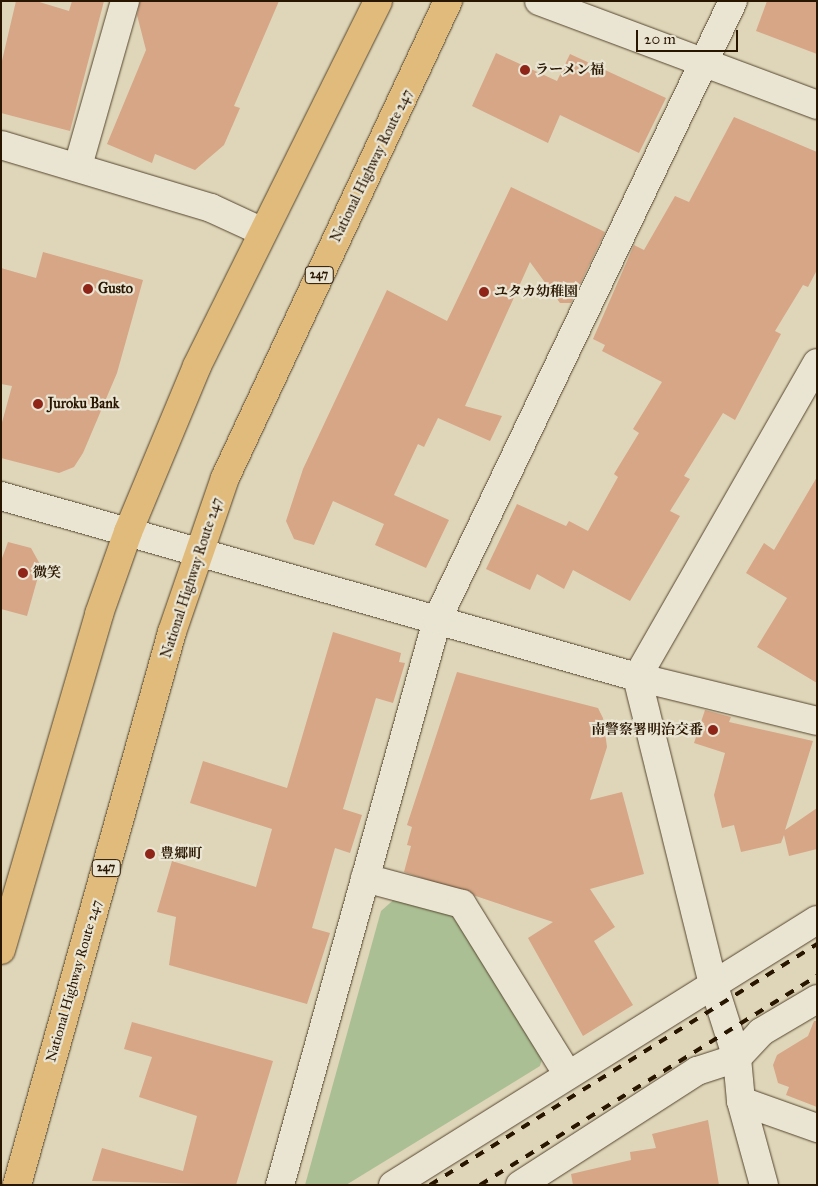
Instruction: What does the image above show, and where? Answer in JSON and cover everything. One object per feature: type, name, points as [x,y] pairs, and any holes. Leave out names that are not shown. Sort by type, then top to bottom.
[{"type":"highway","points":[[3,937],[99,614],[128,532],[197,366],[378,1]]},
{"type":"highway","name":"National Highway Route 247","points":[[16,1185],[169,642],[225,478],[448,1]]},
{"type":"street","points":[[78,166],[125,1]]},
{"type":"street","points":[[539,1],[817,105]]},
{"type":"street","points":[[280,1185],[437,620],[733,1]]},
{"type":"street","points":[[1,145],[78,166],[212,208],[263,232]]},
{"type":"street","points":[[764,1185],[741,1101],[737,1058],[714,983],[638,677],[817,363]]},
{"type":"street","points":[[1,496],[638,677],[817,721]]},
{"type":"street","points":[[365,878],[462,904],[568,1075]]},
{"type":"street","points":[[393,1185],[817,920]]},
{"type":"street","points":[[520,1185],[697,1071],[737,1058],[761,1032],[817,999]]},
{"type":"street","points":[[741,1101],[817,1128]]},
{"type":"green space","points":[[399,895],[451,914],[544,1052],[540,1066],[346,1185],[305,1185],[381,911]]},
{"type":"building","points":[[16,1],[36,1],[69,11],[72,1],[104,1],[70,131],[1,113],[1,65]]},
{"type":"building","points":[[140,1],[279,1],[234,106],[240,108],[224,145],[195,170],[155,154],[152,163],[107,144],[146,50],[137,15]]},
{"type":"building","points":[[767,1],[817,1],[817,54],[756,31]]},
{"type":"building","points":[[496,53],[557,81],[570,54],[666,98],[639,153],[560,115],[548,143],[472,106]]},
{"type":"building","points":[[734,117],[817,152],[817,270],[808,287],[803,285],[775,331],[781,334],[735,420],[723,413],[684,476],[690,479],[670,511],[680,516],[630,601],[573,570],[564,589],[537,574],[530,590],[486,569],[517,504],[566,526],[569,521],[588,531],[618,477],[614,474],[639,433],[633,429],[662,382],[602,351],[605,345],[593,339],[634,245],[644,250],[675,196],[689,202]]},
{"type":"building","points":[[511,187],[605,232],[571,303],[560,303],[530,262],[465,406],[502,416],[490,441],[438,418],[424,447],[418,444],[394,495],[449,520],[426,568],[375,545],[384,524],[333,501],[314,545],[294,539],[286,521],[303,469],[387,290],[447,321]]},
{"type":"building","points":[[43,252],[143,280],[117,373],[83,453],[74,467],[59,473],[1,458],[1,426],[12,386],[1,384],[1,268],[36,278]]},
{"type":"building","points":[[817,477],[817,683],[757,647],[787,598],[746,573],[764,543],[774,550]]},
{"type":"building","points":[[8,542],[31,548],[41,566],[27,616],[1,609],[1,561]]},
{"type":"building","points":[[333,632],[401,653],[399,662],[405,663],[393,703],[376,698],[343,809],[362,815],[350,853],[335,848],[312,928],[330,933],[307,1004],[169,965],[176,917],[157,912],[172,861],[256,887],[272,829],[190,803],[203,761],[287,788]]},
{"type":"building","points":[[457,672],[598,708],[603,718],[607,747],[590,800],[622,792],[644,874],[590,889],[615,927],[594,941],[633,1005],[583,1036],[528,938],[553,922],[404,872],[411,846],[407,845],[412,827],[407,825]]},
{"type":"building","points":[[705,710],[731,717],[729,722],[813,741],[785,830],[817,808],[817,849],[789,856],[784,835],[781,843],[741,852],[734,825],[722,828],[714,795],[725,753],[694,743]]},
{"type":"building","points":[[814,1021],[817,1021],[817,1107],[786,1095],[789,1087],[778,1083],[773,1065],[777,1055],[808,1036]]},
{"type":"building","points":[[132,1022],[273,1061],[236,1185],[92,1181],[102,1148],[183,1171],[197,1116],[139,1097],[152,1057],[124,1049]]},
{"type":"building","points":[[708,1120],[719,1185],[573,1185],[571,1174],[631,1160],[630,1152],[656,1148],[652,1134]]},
{"type":"railway","points":[[430,1185],[817,944]]},
{"type":"railway","points":[[480,1185],[817,976]]},
{"type":"place","name":"ラーメン福","points":[[525,70]]},
{"type":"place","name":"Gusto","points":[[88,289]]},
{"type":"place","name":"ユタカ幼稚園","points":[[484,292]]},
{"type":"place","name":"Juroku Bank","points":[[38,404]]},
{"type":"place","name":"微笑","points":[[23,573]]},
{"type":"place","name":"南警察署明治交番","points":[[713,730]]},
{"type":"place","name":"豊郷町","points":[[150,854]]}]
